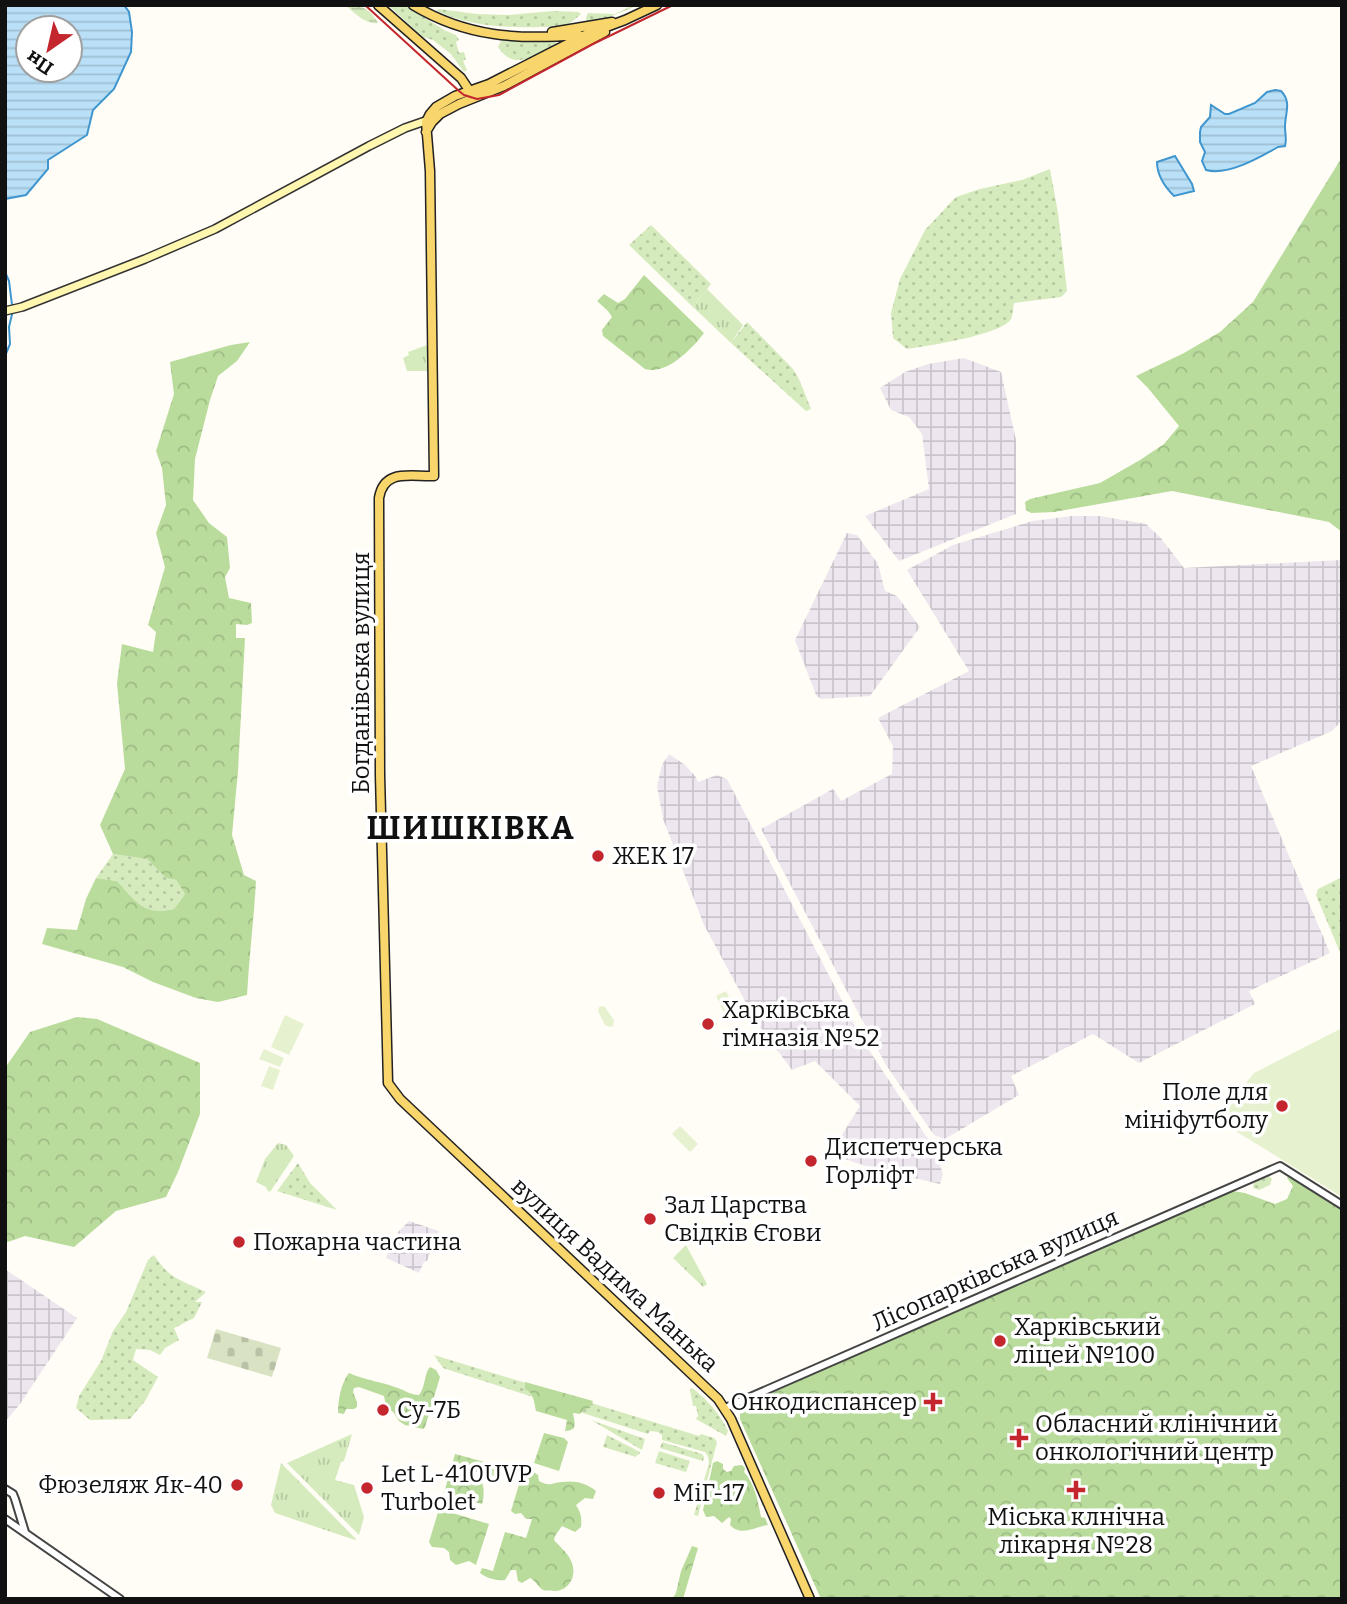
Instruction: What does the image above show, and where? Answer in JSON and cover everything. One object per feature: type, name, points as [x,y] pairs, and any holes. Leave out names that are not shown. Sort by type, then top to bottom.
[{"type":"main road","points":[[413,5],[439,20],[463,29],[496,35],[555,37],[585,35],[610,29]]},
{"type":"main road","points":[[7,311],[145,260],[215,229],[405,128],[431,119],[472,95],[504,86],[560,50],[583,40],[585,35],[657,5]]},
{"type":"main road","points":[[379,6],[461,78],[472,95]]},
{"type":"main road","points":[[516,36],[625,20]]},
{"type":"main road","points":[[560,50],[625,20]]},
{"type":"main road","points":[[555,37],[560,50]]},
{"type":"main road","name":"Богданівська вулиця","points":[[388,1083],[380,775],[379,498],[383,484],[392,477],[434,476],[430,171],[426,132],[431,119]]},
{"type":"main road","name":"вулиця Вадима Манька","points":[[388,1083],[400,1099],[714,1394],[725,1408],[810,1599]]},
{"type":"street","name":"Лісопарківська вулиця","points":[[725,1408],[1280,1166],[1342,1205]]},
{"type":"street","points":[[5,1489],[16,1499],[26,1534]]},
{"type":"street","points":[[5,1519],[120,1599]]},
{"type":"shaded area","points":[[964,358],[1001,372],[1016,440],[1016,514],[899,561],[865,516],[929,489],[922,434],[909,417],[891,410],[880,388],[905,372],[928,364]]},
{"type":"shaded area","points":[[1071,516],[1100,516],[1146,524],[1184,568],[1342,560],[1342,720],[1332,731],[1251,766],[1330,953],[1249,991],[1255,1004],[1139,1063],[1093,1034],[1011,1076],[1019,1095],[945,1139],[934,1135],[886,1065],[761,829],[833,789],[841,801],[892,774],[893,746],[878,718],[969,671],[907,570],[953,545],[1033,521]]},
{"type":"shaded area","points":[[847,533],[857,535],[878,564],[885,591],[897,596],[920,627],[870,696],[821,699],[816,695],[795,640]]},
{"type":"shaded area","points":[[669,754],[685,765],[698,782],[717,775],[727,779],[863,1041],[935,1150],[943,1174],[940,1184],[875,1169],[830,1154],[860,1106],[815,1061],[792,1070],[757,1023],[704,925],[663,819],[657,786],[662,765]]},
{"type":"shaded area","points":[[409,1221],[439,1231],[419,1273],[386,1258],[398,1232]]},
{"type":"shaded area","points":[[5,1269],[77,1318],[5,1422]]},
{"type":"green space","points":[[345,5],[364,8],[378,23],[365,20]]},
{"type":"green space","points":[[388,5],[404,5],[456,35],[459,40],[456,42],[459,53],[464,52],[466,59],[463,61],[467,70],[464,72],[451,54],[433,40],[423,37]]},
{"type":"green space","points":[[633,5],[639,5],[597,22],[587,22],[588,13],[615,14]]},
{"type":"green space","points":[[437,11],[477,14],[507,15],[553,11],[581,14],[562,26],[514,27],[462,20]]},
{"type":"green space","points":[[504,40],[555,40],[556,44],[534,56],[518,60],[511,59],[498,47]]},
{"type":"green space","points":[[1342,157],[1342,532],[1329,522],[1172,491],[1054,512],[1031,513],[1026,510],[1025,502],[1030,499],[1100,483],[1164,444],[1179,426],[1136,376],[1220,332],[1253,302]]},
{"type":"green space","points":[[1050,169],[1067,291],[1061,297],[1014,303],[1011,319],[1005,325],[979,335],[907,349],[893,338],[891,313],[900,279],[925,230],[956,197],[1022,180]]},
{"type":"green space","points":[[651,225],[711,284],[693,307],[629,245]]},
{"type":"green space","points":[[644,275],[704,333],[670,365],[653,370],[645,369],[603,336],[602,330],[612,317],[597,301],[604,294],[618,303],[625,299]]},
{"type":"green space","points":[[707,289],[743,325],[731,343],[693,307]]},
{"type":"green space","points":[[747,322],[793,369],[811,409],[806,411],[731,343]]},
{"type":"green space","points":[[250,342],[237,361],[218,376],[195,459],[193,500],[209,523],[227,537],[230,568],[225,577],[229,598],[251,603],[252,623],[236,624],[236,638],[245,638],[232,835],[244,875],[256,881],[247,995],[218,1002],[196,998],[123,967],[42,944],[47,928],[77,930],[86,899],[96,878],[117,881],[141,905],[155,910],[174,909],[185,894],[176,880],[166,878],[147,859],[113,854],[100,825],[125,769],[117,683],[122,644],[153,652],[156,632],[148,625],[165,567],[156,533],[166,505],[162,468],[156,451],[174,394],[170,362]]},
{"type":"green space","points":[[427,345],[428,371],[407,371],[403,358],[409,355],[408,352]]},
{"type":"green space","points":[[113,854],[147,859],[166,878],[176,880],[185,894],[174,909],[163,911],[141,905],[117,881],[96,878]]},
{"type":"green space","points":[[1342,878],[1342,957],[1316,895],[1318,889]]},
{"type":"green space","points":[[726,991],[734,1008],[724,1013],[716,996]]},
{"type":"green space","points":[[604,1006],[614,1020],[613,1026],[605,1025],[598,1011],[599,1007]]},
{"type":"green space","points":[[285,1015],[304,1024],[289,1055],[271,1047]]},
{"type":"green space","points":[[77,1017],[97,1019],[200,1063],[200,1114],[166,1197],[116,1211],[74,1247],[25,1236],[5,1243],[5,1068],[30,1032]]},
{"type":"green space","points":[[1342,1028],[1342,1197],[1221,1122],[1254,1073]]},
{"type":"green space","points":[[264,1049],[284,1058],[280,1067],[259,1059]]},
{"type":"green space","points":[[269,1066],[280,1070],[273,1090],[261,1086]]},
{"type":"green space","points":[[680,1126],[698,1144],[690,1152],[672,1134]]},
{"type":"green space","points":[[278,1143],[286,1145],[294,1156],[270,1192],[256,1182],[265,1159]]},
{"type":"green space","points":[[298,1163],[310,1183],[337,1210],[277,1191]]},
{"type":"green space","points":[[1289,1175],[1342,1209],[1342,1599],[821,1599],[740,1419],[740,1408],[744,1402],[1233,1191],[1275,1204],[1287,1199],[1293,1186],[1287,1178]]},
{"type":"green space","points":[[1265,1176],[1272,1179],[1270,1185],[1259,1190],[1253,1188],[1254,1181]]},
{"type":"green space","points":[[686,1245],[707,1284],[703,1287],[673,1258]]},
{"type":"green space","points":[[154,1255],[170,1274],[206,1292],[195,1302],[202,1302],[194,1318],[174,1328],[179,1340],[165,1348],[160,1355],[150,1350],[136,1349],[133,1360],[158,1377],[145,1401],[130,1419],[90,1420],[76,1408],[79,1396],[101,1361],[148,1260]]},
{"type":"green space","points":[[216,1329],[281,1348],[272,1377],[207,1358]]},
{"type":"green space","points":[[434,1355],[699,1436],[701,1434],[714,1438],[717,1442],[698,1516],[694,1515],[709,1463],[705,1452],[662,1440],[662,1435],[658,1432],[650,1431],[648,1434],[443,1368]]},
{"type":"green space","points":[[430,1367],[436,1370],[440,1377],[423,1429],[405,1425],[386,1406],[384,1396],[359,1387],[354,1388],[353,1392],[357,1407],[346,1409],[344,1414],[338,1413],[340,1392],[349,1373],[419,1395]]},
{"type":"green space","points":[[525,1382],[593,1401],[590,1408],[584,1409],[580,1414],[573,1413],[574,1427],[565,1431],[567,1420],[536,1411],[532,1395],[525,1389]]},
{"type":"green space","points":[[692,1388],[717,1413],[728,1431],[726,1436],[696,1419],[698,1416],[696,1406],[693,1406],[690,1390]]},
{"type":"green space","points":[[591,1420],[645,1439],[642,1450]]},
{"type":"green space","points":[[544,1433],[564,1438],[568,1442],[559,1471],[534,1463]]},
{"type":"green space","points":[[352,1434],[335,1480],[354,1485],[364,1517],[359,1535],[287,1463]]},
{"type":"green space","points":[[607,1435],[640,1452],[639,1455],[636,1457],[603,1447]]},
{"type":"green space","points":[[662,1442],[702,1454],[703,1461],[660,1448]]},
{"type":"green space","points":[[659,1451],[690,1461],[686,1472],[655,1463]]},
{"type":"green space","points":[[455,1454],[492,1464],[499,1469],[500,1475],[496,1476],[471,1473],[471,1476],[480,1480],[483,1485],[482,1504],[444,1493]]},
{"type":"green space","points":[[717,1461],[723,1464],[723,1469],[727,1472],[734,1466],[742,1465],[745,1468],[744,1472],[753,1488],[761,1517],[765,1518],[768,1525],[739,1530],[730,1525],[729,1517],[722,1523],[714,1516],[706,1517],[703,1510],[713,1463]]},
{"type":"green space","points":[[281,1463],[355,1540],[275,1513],[271,1505]]},
{"type":"green space","points":[[524,1468],[538,1475],[539,1481],[546,1484],[576,1482],[596,1491],[593,1499],[585,1498],[576,1505],[581,1516],[581,1527],[575,1532],[562,1526],[555,1536],[554,1540],[569,1557],[573,1568],[572,1578],[563,1589],[543,1590],[530,1578],[522,1583],[518,1581],[516,1570],[511,1570],[505,1580],[492,1579],[480,1573],[482,1568],[493,1571],[505,1532],[526,1538],[532,1519],[526,1519],[521,1513],[515,1514],[511,1511]]},
{"type":"green space","points":[[439,1509],[489,1524],[476,1565],[469,1561],[456,1565],[444,1548],[432,1547],[429,1542]]},
{"type":"green space","points":[[692,1546],[698,1548],[683,1599],[672,1599],[676,1593],[681,1571]]},
{"type":"water","points":[[5,5],[124,5],[129,12],[132,32],[131,52],[114,89],[93,110],[87,135],[48,160],[48,169],[26,195],[5,199]]},
{"type":"water","points":[[1281,91],[1287,104],[1285,146],[1233,168],[1206,170],[1202,161],[1205,152],[1200,142],[1200,132],[1210,117],[1211,105],[1229,114],[1255,103],[1267,92]]},
{"type":"water","points":[[1175,156],[1194,191],[1174,196],[1158,172],[1157,162]]},
{"type":"waterway","points":[[5,272],[12,305]]},
{"type":"waterway","points":[[5,356],[10,344],[9,327],[13,310]]},
{"type":"tram line","points":[[365,5],[459,91],[477,99],[499,95],[593,44],[673,5]]},
{"type":"place","name":"ЖЕК 17","points":[[598,856]]},
{"type":"place","name":"Харківська гімназія №52","points":[[708,1024]]},
{"type":"place","name":"Поле для мініфутболу","points":[[1282,1106]]},
{"type":"place","name":"Диспетчерська Горліфт","points":[[811,1161]]},
{"type":"place","name":"Зал Царства Свідків Єгови","points":[[650,1219]]},
{"type":"place","name":"Пожарна частина","points":[[239,1242]]},
{"type":"place","name":"Харківський ліцей №100","points":[[1000,1341]]},
{"type":"place","name":"Онкодиспансер","points":[[933,1402]]},
{"type":"place","name":"Су-7Б","points":[[383,1410]]},
{"type":"place","name":"Обласний клінічний онкологічний центр","points":[[1019,1438]]},
{"type":"place","name":"Фюзеляж Як-40","points":[[237,1485]]},
{"type":"place","name":"Let L-410UVP Turbolet","points":[[367,1488]]},
{"type":"place","name":"Міська клнічна лікарня №28","points":[[1076,1490]]},
{"type":"place","name":"МіГ-17","points":[[659,1493]]},
{"type":"district","name":"ШИШКІВКА","points":[[471,828]]}]
